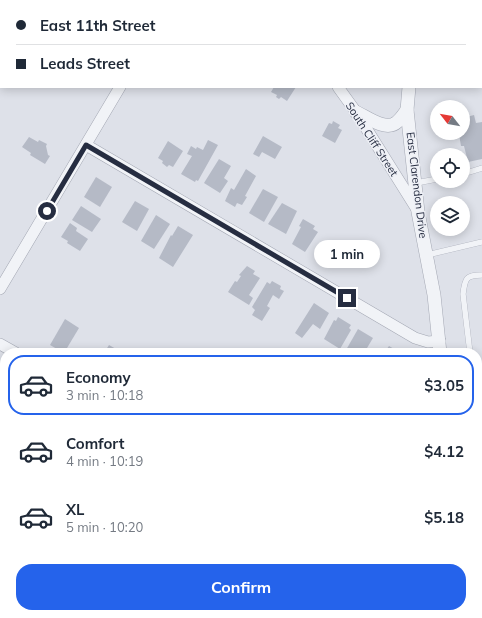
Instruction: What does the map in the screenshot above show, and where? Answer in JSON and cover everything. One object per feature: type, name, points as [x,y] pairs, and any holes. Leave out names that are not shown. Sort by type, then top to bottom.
[{"type":"street","points":[[0,289],[119,88]]},
{"type":"street","name":"South Cliff Street","points":[[339,88],[356,112],[418,212]]},
{"type":"street","name":"East Clarendon Drive","points":[[409,88],[407,110],[418,212],[434,295],[440,347]]},
{"type":"street","points":[[356,112],[382,125],[392,125],[398,122],[407,110]]},
{"type":"street","points":[[86,145],[415,338],[440,347]]},
{"type":"lane","points":[[470,172],[482,168]]},
{"type":"lane","points":[[401,185],[430,180]]},
{"type":"lane","points":[[426,256],[482,242]]},
{"type":"lane","points":[[469,348],[463,294],[464,286],[467,278],[470,276],[482,275]]},
{"type":"building","points":[[273,88],[295,88],[287,101],[281,97],[279,99],[276,97],[277,95],[271,92]]},
{"type":"building","points":[[474,115],[476,123],[482,122],[482,159],[470,162],[470,148],[461,146],[460,140],[470,140],[470,116]]},
{"type":"building","points":[[333,121],[340,125],[338,128],[342,130],[335,143],[322,136],[329,123],[332,124]]},
{"type":"building","points":[[263,136],[282,147],[275,159],[262,152],[259,157],[253,154]]},
{"type":"building","points":[[29,137],[38,142],[39,140],[47,144],[48,155],[50,156],[45,164],[30,155],[31,153],[22,147]]},
{"type":"building","points":[[208,140],[218,145],[198,181],[196,180],[195,182],[181,174],[192,156],[187,154],[191,146],[196,149],[197,147],[203,150]]},
{"type":"building","points":[[168,141],[183,151],[173,167],[169,165],[167,167],[162,163],[163,161],[158,158]]},
{"type":"building","points":[[219,159],[231,166],[224,178],[228,181],[220,193],[204,183]]},
{"type":"building","points":[[246,169],[256,176],[245,196],[247,197],[242,205],[237,203],[235,207],[225,201],[231,188],[234,190]]},
{"type":"building","points":[[96,177],[112,187],[100,207],[84,197]]},
{"type":"building","points":[[263,189],[278,197],[264,222],[249,213]]},
{"type":"building","points":[[135,201],[149,209],[137,231],[122,222]]},
{"type":"building","points":[[282,203],[297,211],[286,234],[268,224]]},
{"type":"building","points":[[81,206],[101,219],[92,232],[72,220]]},
{"type":"building","points":[[156,215],[170,224],[154,249],[141,241]]},
{"type":"building","points":[[303,219],[315,226],[313,229],[318,232],[305,252],[292,244],[301,227],[299,226]]},
{"type":"building","points":[[70,223],[77,228],[76,231],[88,239],[80,251],[67,243],[68,241],[61,237]]},
{"type":"building","points":[[178,226],[193,235],[173,267],[159,258],[171,235],[172,236]]},
{"type":"building","points":[[247,266],[255,271],[253,274],[260,278],[249,295],[253,298],[249,305],[228,292],[235,281],[237,282],[241,276],[239,275]]},
{"type":"building","points":[[272,281],[281,286],[280,289],[284,291],[279,299],[273,295],[267,306],[270,308],[262,321],[252,315],[255,310],[252,307],[267,282],[270,284]]},
{"type":"building","points":[[314,303],[329,313],[320,329],[313,324],[302,338],[295,333]]},
{"type":"building","points":[[338,317],[351,325],[349,328],[351,330],[341,348],[324,339],[334,320],[336,321]]},
{"type":"building","points":[[65,319],[79,328],[67,348],[55,348],[50,345]]},
{"type":"building","points":[[358,329],[373,338],[367,348],[347,348]]},
{"type":"building","points":[[109,345],[114,348],[107,348]]},
{"type":"route","points":[[47,211],[86,145],[347,298]]}]
